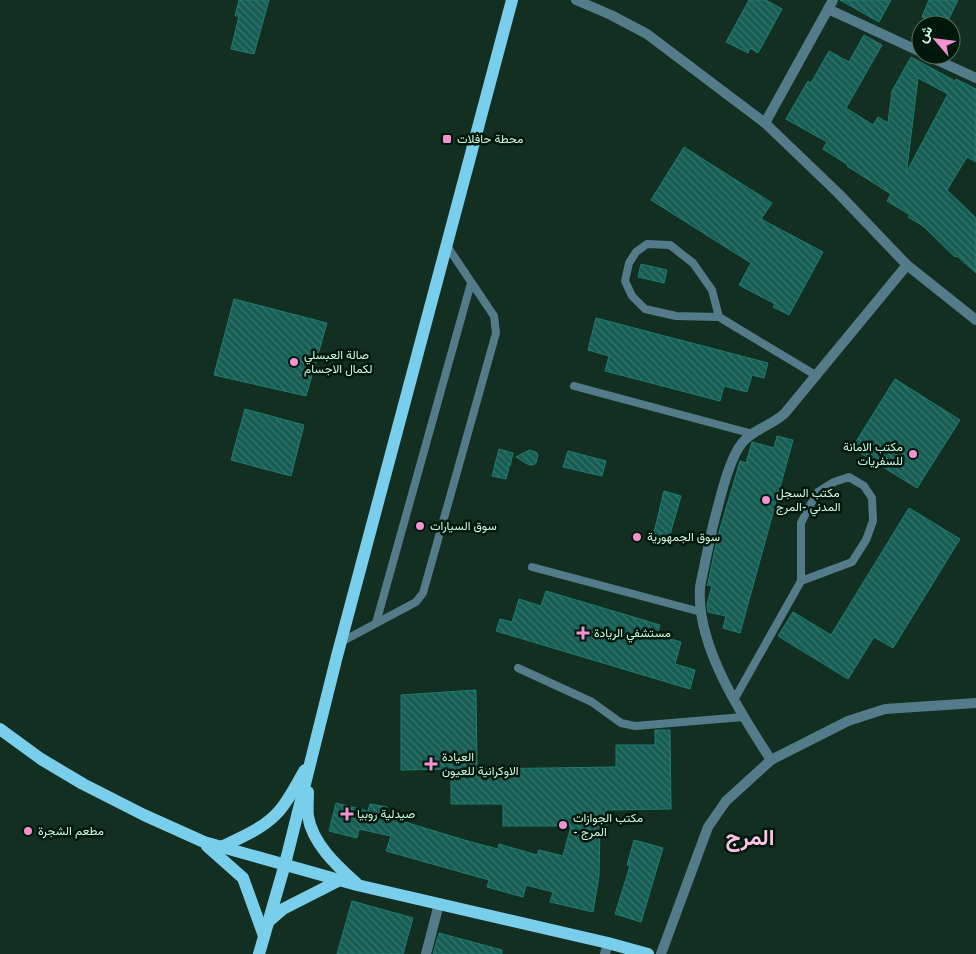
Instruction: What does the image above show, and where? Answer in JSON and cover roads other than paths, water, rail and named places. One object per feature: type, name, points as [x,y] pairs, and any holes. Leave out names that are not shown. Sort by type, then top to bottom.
[{"type":"main road","points":[[259,954],[285,864],[341,642],[512,0]]},
{"type":"main road","points":[[0,729],[41,759],[84,784],[144,815],[204,842],[358,885],[607,948],[648,954]]},
{"type":"main road","points":[[221,847],[267,823],[280,811],[312,757]]},
{"type":"main road","points":[[308,776],[308,816],[317,838],[333,862],[358,885]]},
{"type":"main road","points":[[204,842],[243,878],[264,936]]},
{"type":"main road","points":[[268,922],[283,909],[340,880]]},
{"type":"street","points":[[576,0],[611,15],[647,34],[765,123],[908,265],[976,320]]},
{"type":"street","points":[[765,123],[831,4],[911,47]]},
{"type":"street","points":[[948,65],[976,78]]},
{"type":"street","points":[[771,760],[743,717],[709,646],[701,612],[700,588],[714,518],[736,452],[742,442],[779,419],[817,376],[908,265]]},
{"type":"street","points":[[660,954],[708,827],[726,801],[771,760],[848,721],[885,709],[976,703]]},
{"type":"street","points":[[426,954],[439,904]]},
{"type":"lane","points":[[719,317],[712,290],[693,263],[670,245],[647,244],[636,252],[630,263],[625,281],[632,296],[645,309],[676,316],[719,317],[817,376]]},
{"type":"lane","points":[[341,642],[416,602],[423,593],[496,333],[494,316],[447,246]]},
{"type":"lane","points":[[376,622],[471,283]]},
{"type":"lane","points":[[574,386],[753,434]]},
{"type":"lane","points":[[734,700],[801,581],[801,523],[809,507],[818,492],[834,482],[849,477],[864,486],[872,498],[873,521],[866,540],[852,562],[801,581]]},
{"type":"lane","points":[[532,567],[701,612]]},
{"type":"lane","points":[[518,668],[592,702],[621,723],[635,726],[743,717]]},
{"type":"place","name":"محطة حافلات","points":[[447,139]]},
{"type":"place","name":"صالة العبسلي لكمال الاجسام","points":[[294,362]]},
{"type":"place","name":"مكتب الامانة للسفريات","points":[[913,454]]},
{"type":"place","name":"مكتب السجل المدني -المرج","points":[[766,500]]},
{"type":"place","name":"سوق السيارات","points":[[420,526]]},
{"type":"place","name":"سوق الجمهورية","points":[[637,537]]},
{"type":"place","name":"مستشفي الريادة","points":[[583,633]]},
{"type":"place","name":"العيادة الاوكرانية للعيون","points":[[431,764]]},
{"type":"place","name":"صيدلية روبيا","points":[[347,814]]},
{"type":"place","name":"مكتب الجوازات - المرج","points":[[563,825]]},
{"type":"place","name":"مطعم الشجرة","points":[[28,831]]},
{"type":"district","name":"المرج","points":[[750,838]]}]
